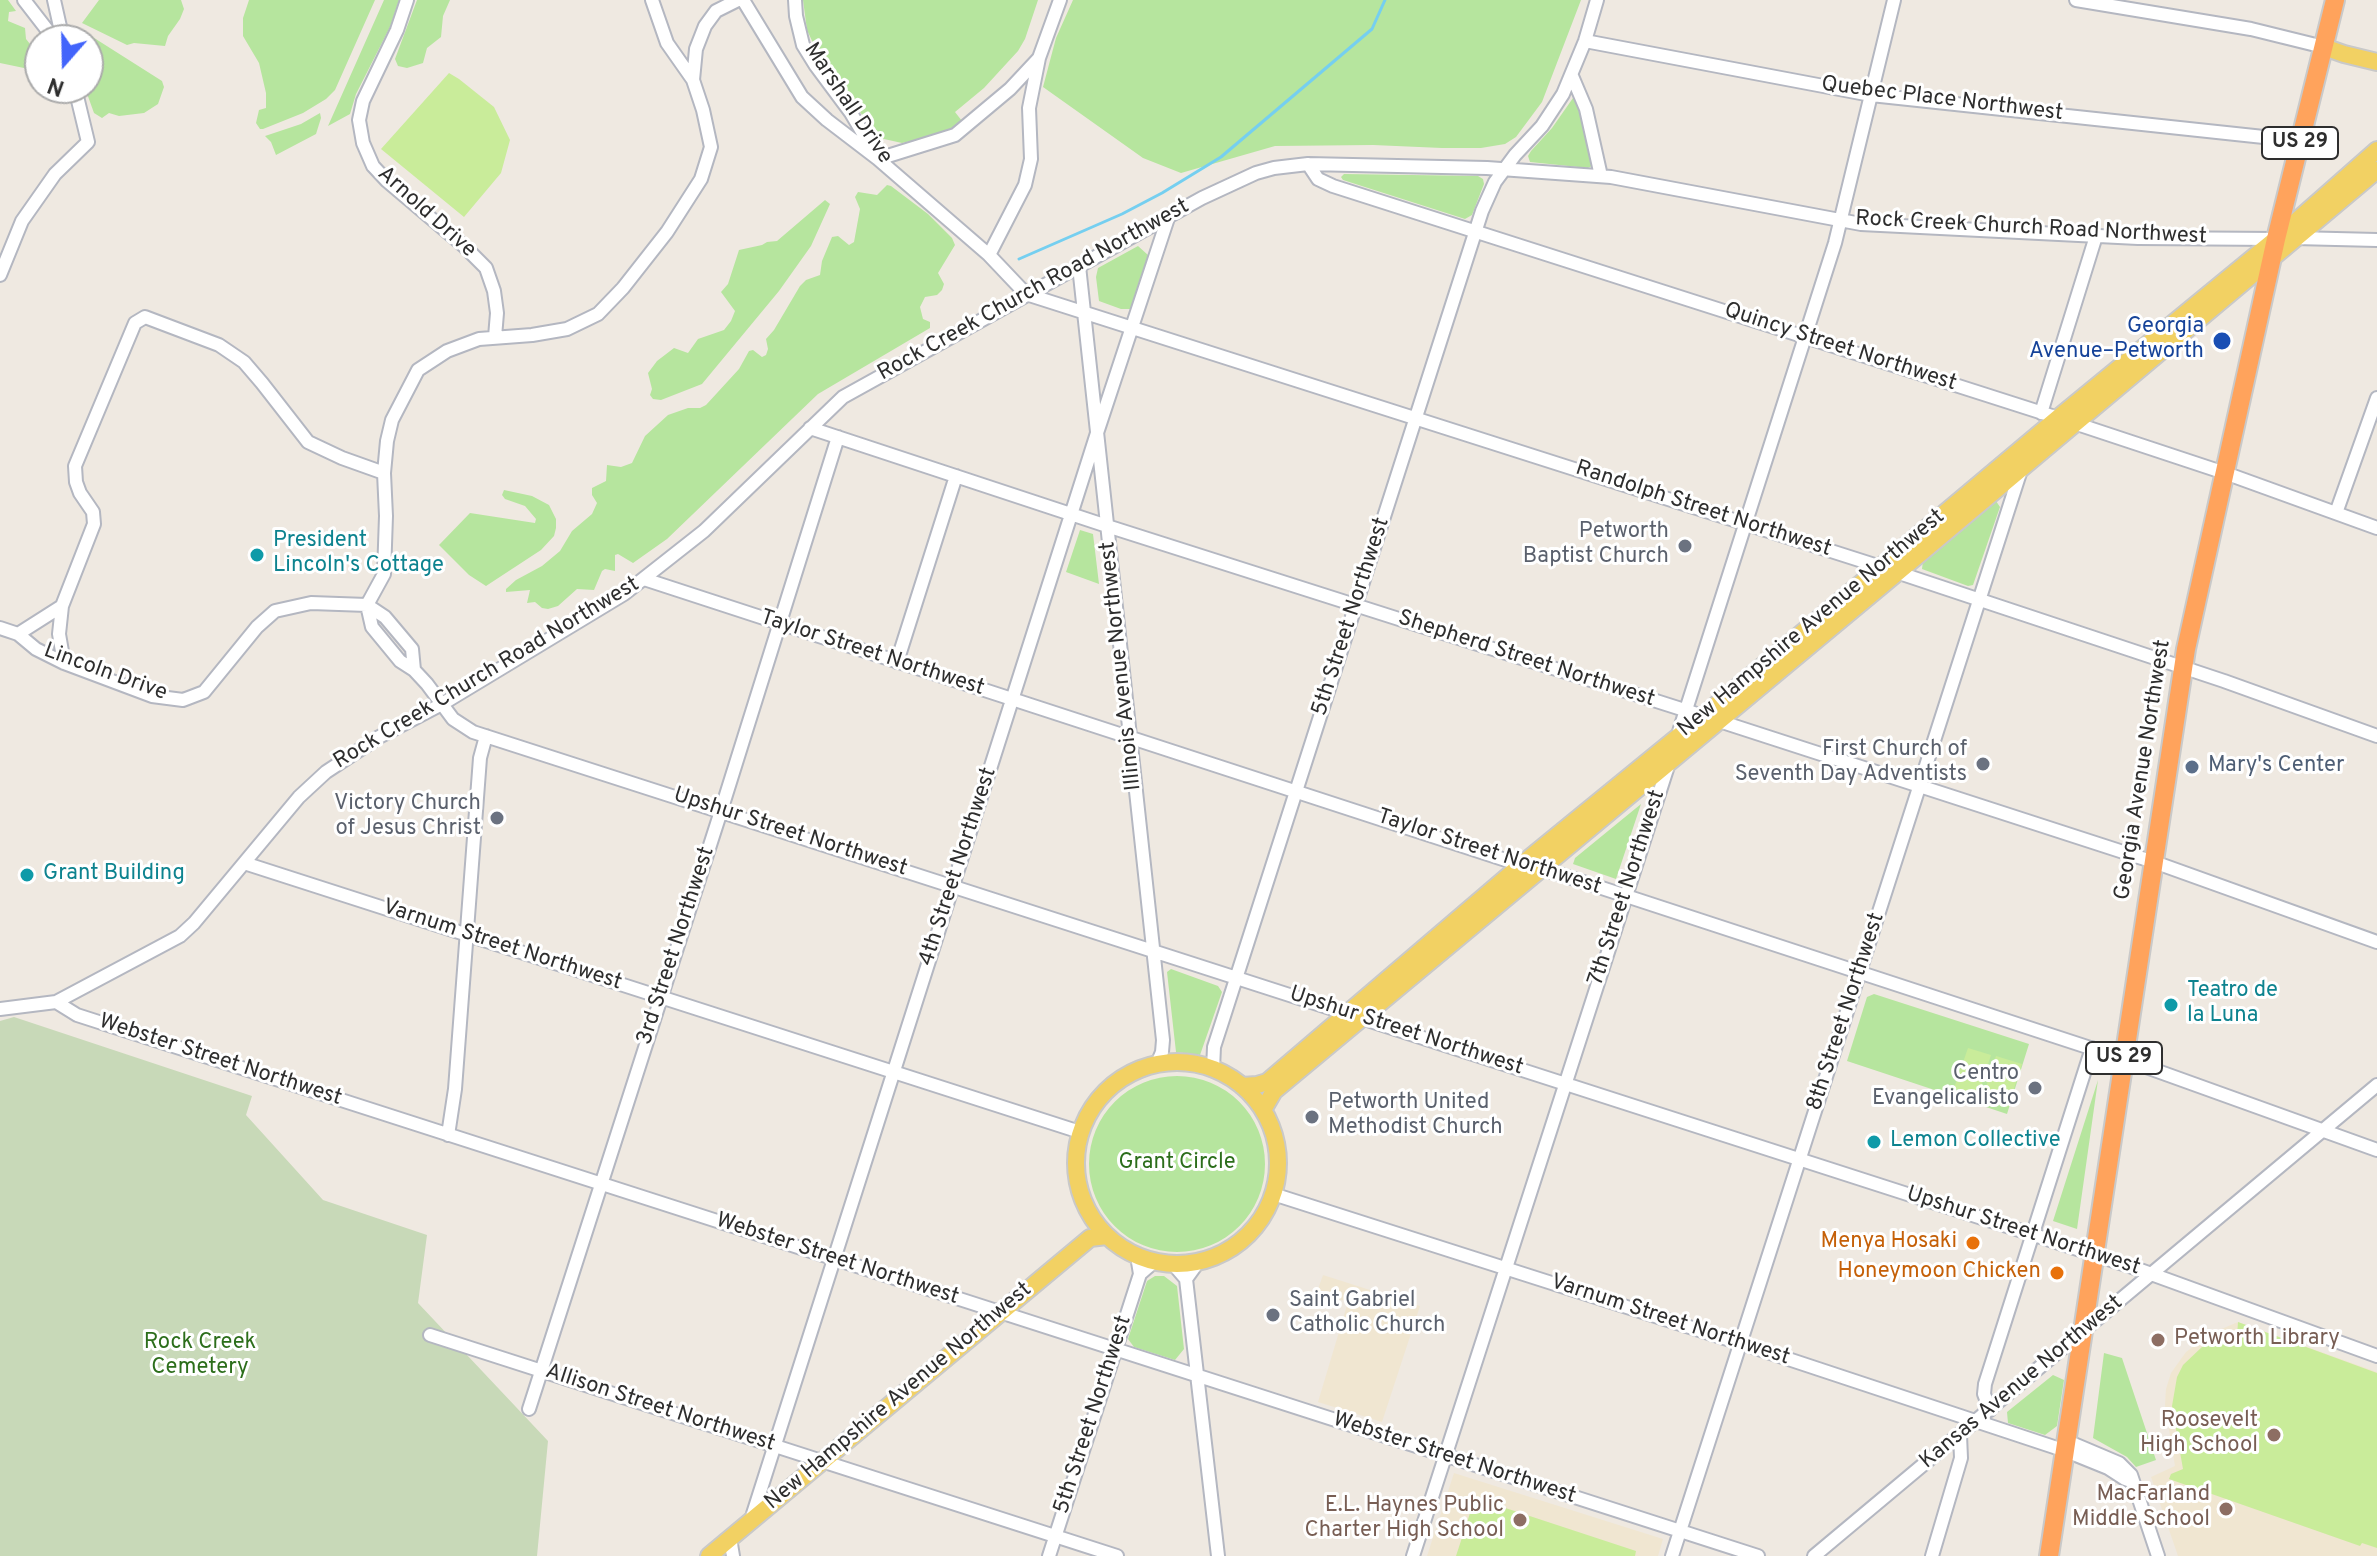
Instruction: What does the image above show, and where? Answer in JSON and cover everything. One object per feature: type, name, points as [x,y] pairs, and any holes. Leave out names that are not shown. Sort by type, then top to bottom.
[{"type":"highway","name":"Georgia Avenue Northwest","points":[[2049,1556],[2183,667],[2335,0]]},
{"type":"main road","points":[[2324,47],[2377,62]]},
{"type":"main road","name":"New Hampshire Avenue Northwest","points":[[1263,1110],[1274,1091],[2021,469],[2281,245],[2377,150]]},
{"type":"main road","name":"New Hampshire Avenue Northwest","points":[[1242,1086],[1267,1082],[1521,865],[1881,567],[2049,415],[2281,245],[2377,170]]},
{"type":"main road","points":[[1182,1063],[1213,1069],[1242,1086],[1263,1110],[1273,1133],[1277,1174],[1273,1194],[1260,1221],[1244,1238],[1224,1252],[1199,1261],[1173,1264],[1137,1256],[1098,1237],[1076,1174],[1080,1132],[1092,1108],[1109,1088],[1131,1073],[1157,1064],[1182,1063]]},
{"type":"main road","name":"New Hampshire Avenue Northwest","points":[[709,1556],[1000,1313],[1098,1237]]},
{"type":"street","points":[[24,0],[43,24]]},
{"type":"street","points":[[54,0],[59,24]]},
{"type":"street","name":"Arnold Drive","points":[[407,0],[397,30],[363,101],[359,120],[363,143],[373,166],[387,181],[486,268],[497,313],[495,337]]},
{"type":"street","points":[[367,605],[384,574],[384,473],[392,420],[418,370],[447,351],[479,339],[567,329],[598,314],[667,232],[701,179],[711,147],[703,110],[693,80],[667,43],[652,0]]},
{"type":"street","points":[[693,80],[696,49],[705,26],[716,11],[741,0],[802,97],[878,159],[955,135],[1010,89],[1039,58]]},
{"type":"street","name":"Marshall Drive","points":[[795,0],[803,45],[851,113],[878,159],[989,255],[1026,294]]},
{"type":"street","points":[[989,255],[1025,185],[1031,159],[1029,108],[1039,58],[1060,0]]},
{"type":"street","name":"5th Street Northwest","points":[[1213,1069],[1214,1047],[1476,232],[1491,192],[1549,117],[1572,76],[1597,0]]},
{"type":"street","name":"7th Street Northwest","points":[[1413,1556],[1842,220],[1894,0]]},
{"type":"street","points":[[2076,0],[2251,29],[2324,47]]},
{"type":"street","name":"Quebec Place Northwest","points":[[1585,41],[1871,95],[2301,141]]},
{"type":"street","points":[[1572,76],[1586,109],[1601,176]]},
{"type":"street","points":[[0,275],[22,221],[55,174],[88,142],[79,104]]},
{"type":"street","name":"Rock Creek Church Road Northwest","points":[[0,1009],[56,1002],[180,936],[299,797],[331,768],[611,603],[704,531],[852,391],[1169,215],[1245,177],[1274,168],[1308,164],[1505,170],[1601,176],[1883,226],[2281,245],[2377,240]]},
{"type":"street","name":"Quincy Street Northwest","points":[[1308,164],[1318,179],[1333,186],[2074,423],[2377,528]]},
{"type":"street","name":"4th Street Northwest","points":[[751,1520],[1169,215]]},
{"type":"street","points":[[2049,415],[2096,236]]},
{"type":"street","name":"Illinois Avenue Northwest","points":[[1079,266],[1163,1040],[1157,1064]]},
{"type":"street","name":"Randolph Street Northwest","points":[[1026,294],[1898,572],[2183,667],[2377,736]]},
{"type":"street","points":[[64,663],[59,634],[62,606],[94,524],[93,512],[76,482],[75,466],[135,323],[145,317],[219,345],[244,362],[308,442],[384,473]]},
{"type":"street","points":[[2336,513],[2377,398]]},
{"type":"street","name":"Shepherd Street Northwest","points":[[810,428],[2154,862],[2377,942]]},
{"type":"street","name":"3rd Street Northwest","points":[[529,1409],[838,437]]},
{"type":"street","name":"8th Street Northwest","points":[[1672,1556],[2021,469]]},
{"type":"street","points":[[897,662],[956,476]]},
{"type":"street","name":"Taylor Street Northwest","points":[[644,579],[2092,1048],[2377,1150]]},
{"type":"street","name":"Lincoln Drive","points":[[0,628],[18,634],[36,649],[64,663],[152,696],[183,700],[204,692],[257,627],[275,611],[311,603],[367,605]]},
{"type":"street","name":"Upshur Street Northwest","points":[[367,605],[372,627],[400,661],[414,670],[461,725],[486,736],[2033,1234],[2377,1356]]},
{"type":"street","points":[[18,634],[62,606]]},
{"type":"street","points":[[448,1135],[455,1089],[480,758],[486,736]]},
{"type":"street","name":"Varnum Street Northwest","points":[[244,863],[1080,1132]]},
{"type":"street","name":"Webster Street Northwest","points":[[56,1002],[77,1015],[1758,1556]]},
{"type":"street","points":[[1990,1410],[1984,1394],[1985,1384],[2092,1048]]},
{"type":"street","name":"Kansas Avenue Northwest","points":[[1814,1556],[2377,1085]]},
{"type":"street","name":"Varnum Street Northwest","points":[[1273,1194],[1976,1422],[2119,1463],[2131,1475],[2158,1556]]},
{"type":"street","name":"5th Street Northwest","points":[[1049,1556],[1140,1274],[1137,1256]]},
{"type":"street","points":[[1140,1274],[1155,1261]]},
{"type":"street","points":[[1186,1279],[1199,1261]]},
{"type":"street","points":[[1173,1264],[1186,1279],[1218,1556]]},
{"type":"street","name":"Allison Street Northwest","points":[[434,1336],[1117,1556]]},
{"type":"street","points":[[1932,1556],[1961,1458],[1960,1435]]},
{"type":"street","points":[[730,1538],[733,1556]]},
{"type":"shaded area","points":[[1323,1275],[1420,1306],[1382,1422],[1318,1402],[1348,1302],[1317,1292]]},
{"type":"shaded area","name":"Roosevelt High School","points":[[2238,1322],[2377,1372],[2377,1556],[2178,1556],[2151,1477],[2175,1466],[2165,1405],[2166,1389],[2171,1373],[2186,1352],[2212,1333]]},
{"type":"shaded area","name":"E.L. Haynes Public Charter High School","points":[[1454,1473],[1663,1539],[1658,1556],[1427,1556]]},
{"type":"green space","points":[[0,0],[8,0],[16,11],[9,12],[8,21],[24,28],[24,68],[0,63]]},
{"type":"green space","points":[[99,0],[181,0],[184,9],[165,46],[127,45],[104,34],[104,24],[82,23]]},
{"type":"green space","points":[[249,0],[375,0],[335,90],[303,113],[263,129],[256,123],[259,110],[266,108],[266,93],[259,63],[243,36],[243,18]]},
{"type":"green space","points":[[384,0],[399,0],[390,27],[356,94],[350,114],[328,126]]},
{"type":"green space","points":[[417,0],[450,0],[443,16],[441,37],[427,48],[423,63],[407,68],[398,66],[395,59]]},
{"type":"green space","points":[[803,0],[1038,0],[1018,51],[984,88],[955,112],[962,121],[946,133],[902,143],[876,134],[819,56],[807,30]]},
{"type":"green space","points":[[1073,0],[1581,0],[1542,102],[1516,137],[1505,144],[1481,148],[1275,146],[1181,173],[1143,158],[1043,87],[1056,38]]},
{"type":"green space","points":[[104,44],[162,81],[164,87],[158,104],[144,113],[119,116],[109,113],[102,118],[94,113],[91,104],[104,104]]},
{"type":"green space","points":[[449,73],[494,107],[510,140],[501,173],[464,217],[381,149]]},
{"type":"green space","points":[[1573,98],[1579,102],[1592,166],[1530,162],[1528,156],[1531,151]]},
{"type":"green space","points":[[320,113],[316,134],[276,155],[265,136],[301,124]]},
{"type":"green space","points":[[1344,174],[1478,176],[1484,184],[1472,215],[1465,219],[1343,180],[1341,177]]},
{"type":"green space","points":[[887,185],[928,214],[955,245],[938,273],[944,284],[942,290],[937,295],[925,297],[920,307],[923,319],[930,322],[930,328],[818,394],[667,539],[633,563],[615,555],[615,571],[602,571],[594,590],[577,589],[558,606],[548,609],[535,602],[527,603],[530,590],[506,592],[516,580],[542,566],[560,551],[572,531],[592,514],[597,503],[592,488],[606,481],[607,465],[621,467],[632,463],[645,436],[668,415],[706,405],[739,369],[749,351],[753,350],[762,357],[766,355],[766,339],[800,286],[820,275],[832,237],[838,236],[849,245],[854,242],[860,209],[855,197],[858,192],[877,195]]},
{"type":"green space","points":[[825,200],[830,204],[811,246],[779,291],[702,384],[661,400],[653,399],[648,373],[657,361],[674,348],[688,353],[698,339],[724,330],[731,321],[735,311],[721,292],[728,284],[739,250],[777,241]]},
{"type":"green space","points":[[1138,246],[1148,255],[1131,309],[1121,309],[1099,301],[1098,268]]},
{"type":"green space","points":[[504,490],[532,496],[549,505],[556,519],[556,528],[554,536],[541,550],[486,586],[469,575],[439,545],[470,513],[535,523],[536,519],[525,506],[505,499],[502,495]]},
{"type":"green space","points":[[1996,501],[2000,507],[1973,585],[1968,586],[1922,569],[1923,561]]},
{"type":"green space","points":[[1080,530],[1093,534],[1099,584],[1066,572]]},
{"type":"green space","points":[[1641,804],[1616,879],[1573,864],[1575,858]]},
{"type":"green space","points":[[1171,969],[1218,986],[1222,992],[1200,1055],[1176,1052],[1167,972]]},
{"type":"green space","points":[[1874,994],[2029,1044],[2007,1114],[1847,1061],[1867,997]]},
{"type":"green space","name":"Rock Creek Cemetery","points":[[14,1017],[252,1096],[246,1115],[323,1200],[427,1235],[418,1303],[548,1441],[537,1556],[0,1556],[0,1021]]},
{"type":"green space","points":[[1968,1048],[1991,1055],[1978,1096],[1954,1088]]},
{"type":"green space","points":[[1996,1056],[2022,1064],[2008,1107],[1982,1099]]},
{"type":"green space","name":"Grant Circle","points":[[1177,1076],[1211,1083],[1239,1102],[1258,1130],[1265,1164],[1258,1198],[1239,1226],[1211,1245],[1177,1252],[1143,1245],[1115,1226],[1096,1198],[1089,1164],[1096,1130],[1115,1102],[1143,1083]]},
{"type":"green space","points":[[2098,1080],[2077,1229],[2053,1221]]},
{"type":"green space","points":[[1155,1276],[1164,1276],[1177,1286],[1184,1349],[1175,1360],[1134,1347],[1128,1339],[1147,1281]]},
{"type":"green space","name":"Roosevelt High School","points":[[2238,1322],[2377,1373],[2377,1548],[2362,1543],[2360,1546],[2169,1479],[2171,1474],[2183,1469],[2172,1406],[2177,1377],[2183,1365],[2202,1347],[2225,1337],[2237,1336]]},
{"type":"green space","points":[[2104,1353],[2122,1358],[2156,1460],[2136,1467],[2127,1457],[2093,1438]]},
{"type":"green space","points":[[2053,1375],[2064,1380],[2057,1426],[2045,1435],[2008,1423],[2007,1412]]},
{"type":"green space","points":[[1475,1498],[1636,1551],[1635,1556],[1456,1556]]},
{"type":"waterway","points":[[1019,259],[1122,214],[1221,157],[1372,29],[1385,0]]},
{"type":"place","name":"Georgia Avenue–Petworth","points":[[2222,341]]},
{"type":"place","name":"Petworth Baptist Church","points":[[1685,546]]},
{"type":"place","name":"President Lincoln's Cottage","points":[[257,555]]},
{"type":"place","name":"First Church of Seventh Day Adventists","points":[[1983,764]]},
{"type":"place","name":"Mary's Center","points":[[2192,767]]},
{"type":"place","name":"Victory Church of Jesus Christ","points":[[497,818]]},
{"type":"place","name":"Grant Building","points":[[27,875]]},
{"type":"place","name":"Teatro de la Luna","points":[[2171,1005]]},
{"type":"place","name":"Centro Evangelicalisto","points":[[2035,1088]]},
{"type":"place","name":"Petworth United Methodist Church","points":[[1312,1117]]},
{"type":"place","name":"Lemon Collective","points":[[1874,1142]]},
{"type":"place","name":"Menya Hosaki","points":[[1973,1243]]},
{"type":"place","name":"Honeymoon Chicken","points":[[2057,1273]]},
{"type":"place","name":"Saint Gabriel Catholic Church","points":[[1273,1315]]},
{"type":"place","name":"Petworth Library","points":[[2158,1340]]},
{"type":"place","name":"Roosevelt High School","points":[[2274,1435]]},
{"type":"place","name":"MacFarland Middle School","points":[[2226,1509]]},
{"type":"place","name":"E.L. Haynes Public Charter High School","points":[[1520,1520]]}]
